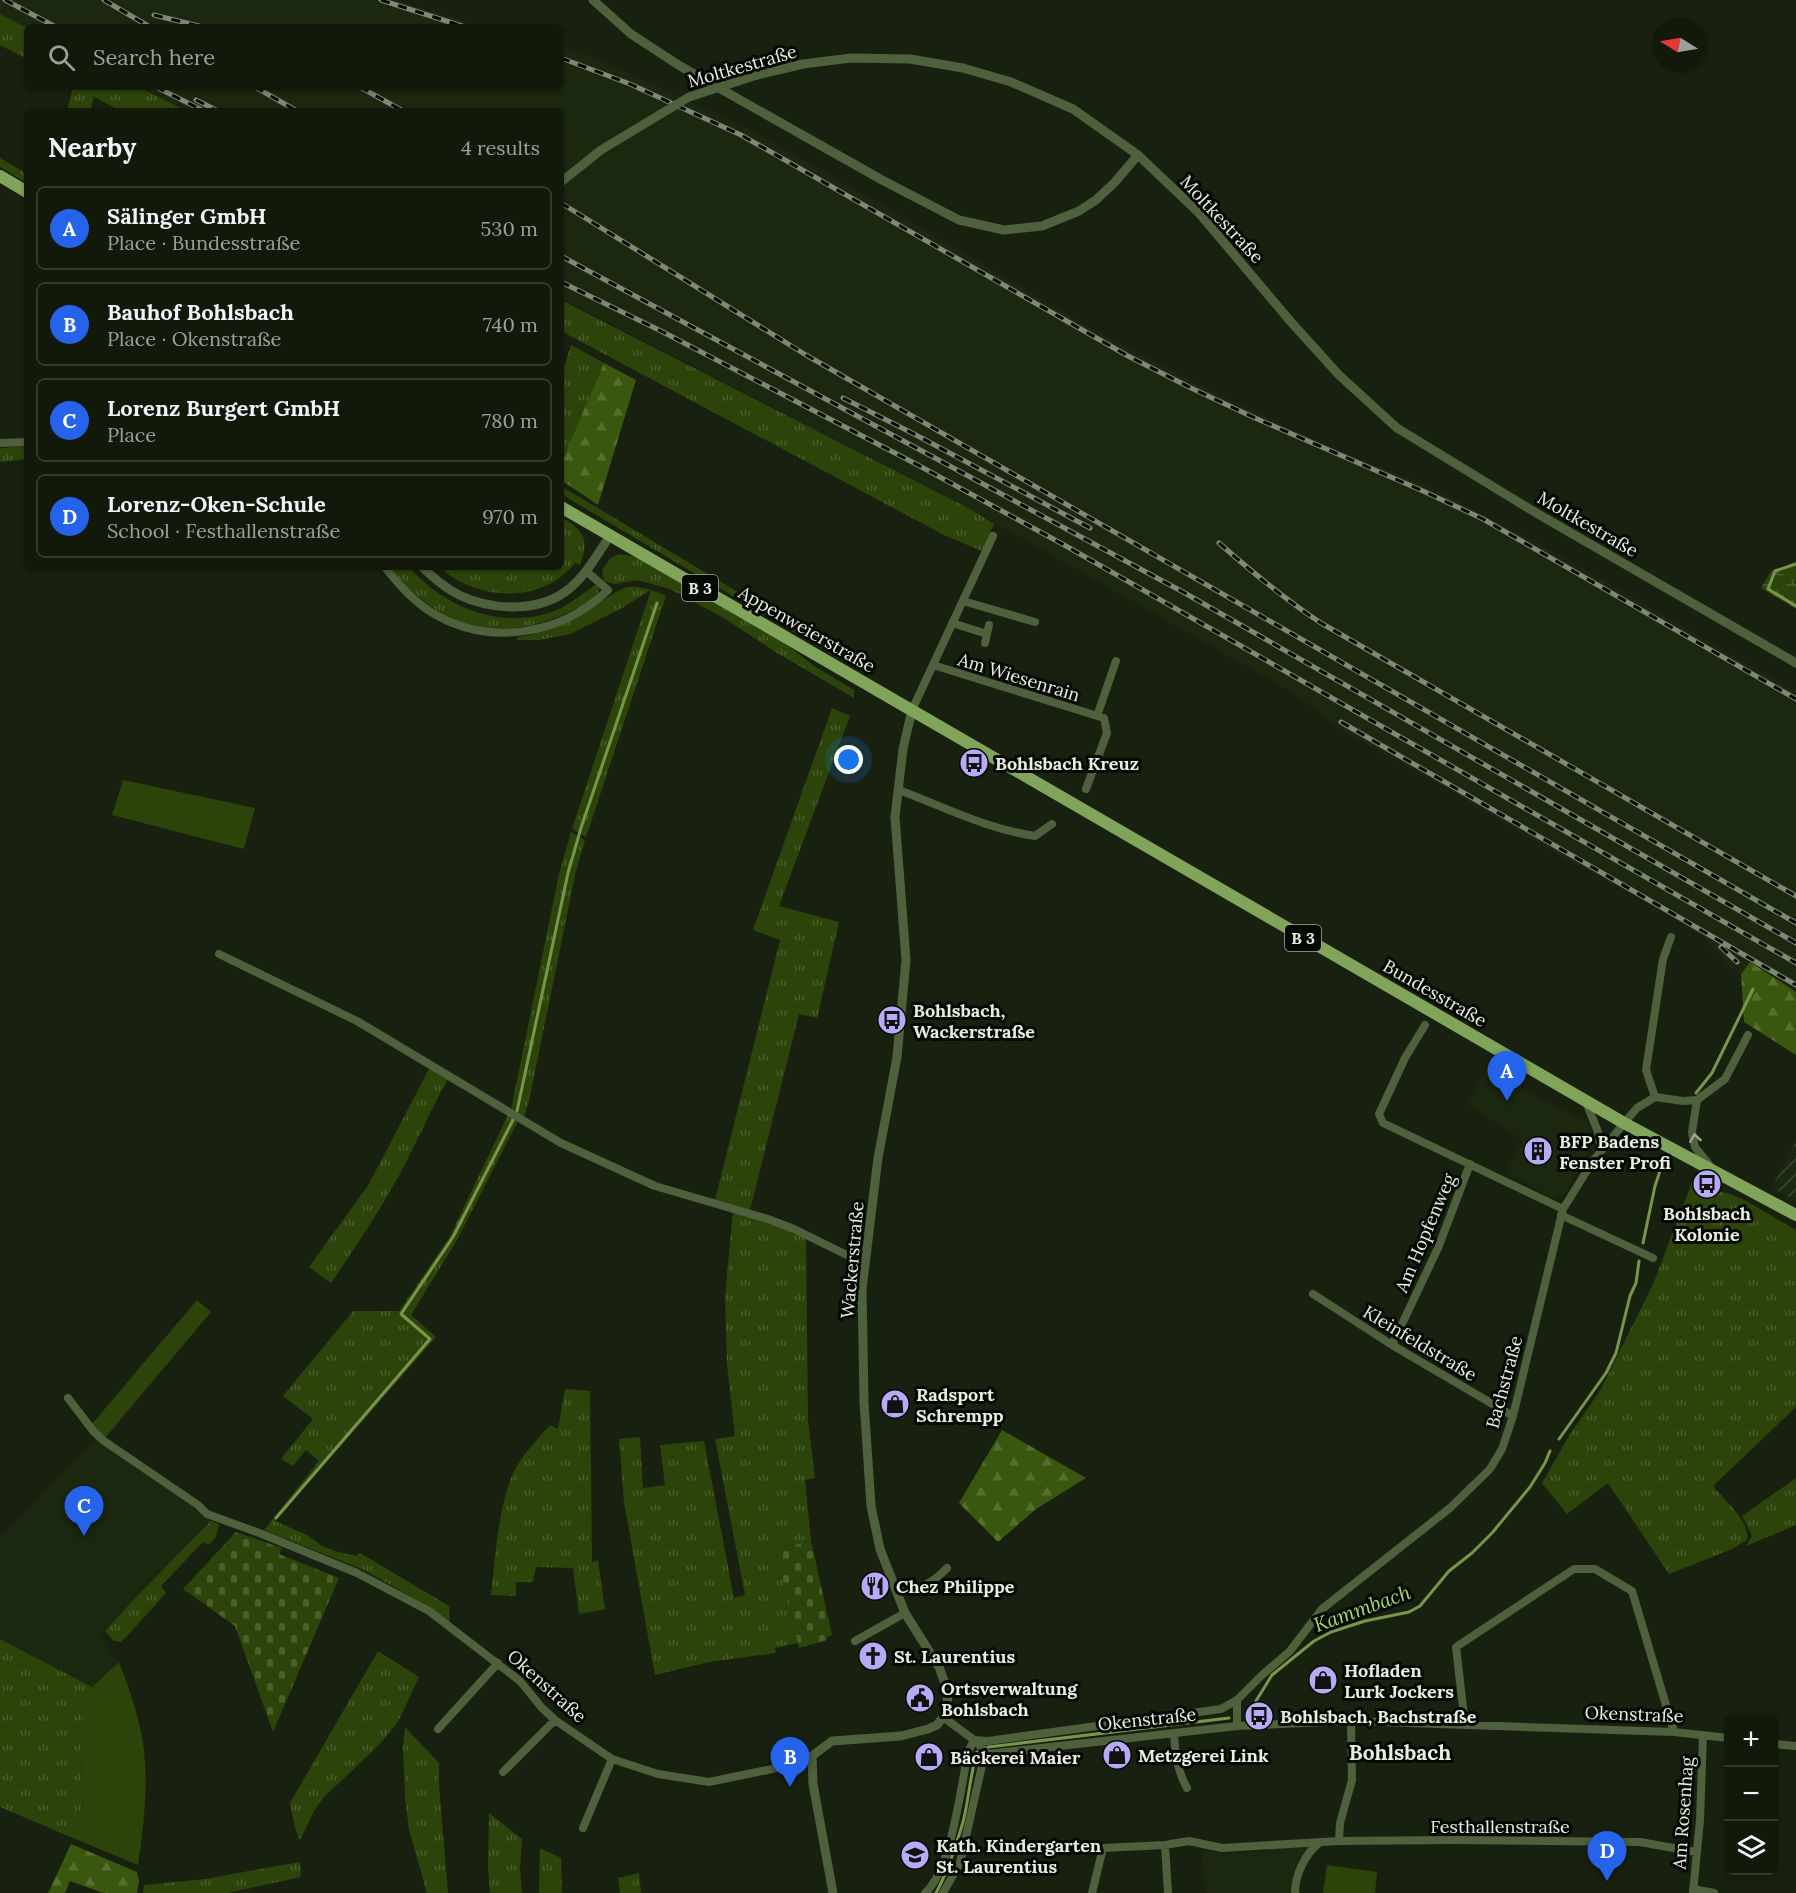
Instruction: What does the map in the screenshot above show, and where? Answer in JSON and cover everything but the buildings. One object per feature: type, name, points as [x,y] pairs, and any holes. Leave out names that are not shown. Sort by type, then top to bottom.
[{"type":"main road","points":[[0,176],[24,190]]},
{"type":"main road","name":"Appenweierstraße","points":[[564,509],[912,710]]},
{"type":"main road","name":"Bundesstraße","points":[[912,710],[1624,1123],[1796,1215]]},
{"type":"street","points":[[593,0],[631,34],[680,66],[882,180],[958,220],[1004,230],[1042,226],[1078,211],[1096,200],[1138,155]]},
{"type":"street","name":"Moltkestraße","points":[[564,180],[601,150],[689,97],[757,75],[803,64],[851,58],[910,59],[963,68],[1011,82],[1073,109],[1138,155],[1199,213],[1339,375],[1397,428],[1533,511],[1796,663]]},
{"type":"street","points":[[0,443],[24,442]]},
{"type":"street","points":[[425,570],[440,584],[460,596],[507,607],[531,605],[555,598],[571,588],[586,571],[610,536]]},
{"type":"street","name":"Wackerstraße","points":[[943,1717],[948,1692],[939,1667],[905,1613],[880,1549],[871,1506],[864,1402],[862,1290],[878,1158],[897,1057],[906,960],[895,817],[900,790],[903,749],[912,710],[993,536]]},
{"type":"street","points":[[388,570],[406,592],[430,611],[458,625],[502,633],[523,633],[543,628],[573,617],[586,609],[608,591],[586,571]]},
{"type":"street","points":[[963,600],[1035,622]]},
{"type":"street","points":[[952,622],[987,634]]},
{"type":"street","points":[[985,643],[989,625]]},
{"type":"street","name":"Am Wiesenrain","points":[[1097,716],[1116,661]]},
{"type":"street","name":"Am Wiesenrain","points":[[933,665],[1104,718],[1107,733],[1086,789]]},
{"type":"street","points":[[900,790],[1010,832],[1035,836],[1052,824]]},
{"type":"street","points":[[1671,937],[1663,959],[1646,1070],[1655,1096],[1683,1101],[1697,1100],[1725,1078],[1748,1035]]},
{"type":"street","points":[[219,954],[357,1021],[561,1143],[655,1186],[768,1219],[794,1229],[865,1264]]},
{"type":"street","points":[[1425,1025],[1405,1058],[1379,1114],[1383,1123],[1470,1164],[1653,1258]]},
{"type":"street","name":"Bachstraße","points":[[976,1742],[1221,1709],[1237,1700],[1290,1651],[1322,1610],[1450,1508],[1490,1469],[1502,1449],[1513,1416],[1562,1212],[1601,1151],[1637,1108],[1655,1096]]},
{"type":"street","points":[[1697,1100],[1692,1132],[1695,1147],[1714,1170]]},
{"type":"street","points":[[1586,1101],[1598,1132],[1601,1151]]},
{"type":"street","name":"Am Hopfenweg","points":[[1392,1345],[1438,1248],[1470,1164]]},
{"type":"street","name":"Kleinfeldstraße","points":[[1313,1294],[1392,1345],[1513,1416]]},
{"type":"street","name":"Okenstraße","points":[[68,1398],[94,1432],[104,1441],[198,1505],[207,1514],[357,1573],[429,1611],[520,1682],[555,1720],[612,1759],[658,1774],[709,1782],[777,1768],[812,1756],[832,1741],[901,1736],[928,1729],[937,1725],[943,1717]]},
{"type":"street","points":[[897,1593],[926,1585],[947,1568]]},
{"type":"street","points":[[1465,1725],[1456,1647],[1574,1569],[1595,1569],[1632,1592],[1674,1732]]},
{"type":"street","points":[[855,1641],[905,1613]]},
{"type":"street","points":[[438,1729],[498,1663]]},
{"type":"street","points":[[1237,1700],[1237,1726]]},
{"type":"street","points":[[943,1717],[988,1754],[983,1761],[960,1863],[943,1893]]},
{"type":"street","points":[[503,1772],[555,1720]]},
{"type":"street","points":[[1339,1841],[1340,1823],[1352,1780],[1351,1721]]},
{"type":"street","name":"Okenstraße","points":[[988,1754],[1237,1726],[1351,1721],[1674,1732],[1724,1738]]},
{"type":"street","points":[[1174,1733],[1180,1775],[1188,1788]]},
{"type":"street","name":"Am Rosenhag","points":[[1693,1891],[1700,1820],[1703,1735]]},
{"type":"street","points":[[925,1893],[934,1883],[951,1839],[968,1752],[976,1742]]},
{"type":"street","points":[[1778,1744],[1796,1746]]},
{"type":"street","points":[[812,1756],[813,1784],[833,1893]]},
{"type":"street","points":[[583,1828],[612,1759]]},
{"type":"street","name":"Festhallenstraße","points":[[1092,1893],[1103,1848],[1165,1845],[1189,1840],[1222,1848],[1339,1841],[1640,1842],[1696,1852]]},
{"type":"street","points":[[1295,1893],[1298,1875],[1303,1864],[1313,1848],[1320,1842]]},
{"type":"street","points":[[1165,1845],[1168,1893]]},
{"type":"street","points":[[1693,1891],[1714,1893]]},
{"type":"shaded area","points":[[0,0],[397,0],[473,24],[24,24],[24,26],[0,14]]},
{"type":"shaded area","points":[[564,47],[598,59],[747,128],[1108,338],[1304,435],[1417,481],[1551,550],[1796,692],[1796,992],[1750,963],[1741,974],[1730,967],[1704,938],[1657,908],[1557,854],[1443,786],[1346,733],[1297,695],[972,510],[564,300],[564,108],[180,108],[145,90],[564,90]]},
{"type":"shaded area","points":[[1486,1069],[1576,1117],[1586,1119],[1593,1133],[1593,1146],[1564,1195],[1551,1198],[1507,1172],[1523,1140],[1468,1105]]},
{"type":"shaded area","points":[[1796,1141],[1796,1202],[1772,1187]]},
{"type":"shaded area","points":[[97,1437],[116,1454],[192,1505],[211,1521],[100,1637],[119,1662],[92,1687],[0,1639],[0,1538]]},
{"type":"shaded area","points":[[1309,1847],[1298,1867],[1292,1893],[1205,1893],[1202,1849],[1225,1854]]},
{"type":"green space","points":[[0,14],[24,26],[24,57],[0,45]]},
{"type":"green space","points":[[72,90],[145,90],[180,108],[115,108],[94,97],[91,108],[68,108]]},
{"type":"green space","points":[[0,158],[24,172],[24,181],[0,167]]},
{"type":"green space","points":[[564,302],[972,510],[994,524],[982,551],[944,535],[564,333]]},
{"type":"green space","points":[[571,345],[604,363],[564,456],[564,367]]},
{"type":"green space","points":[[604,363],[636,380],[598,505],[564,482],[564,456]]},
{"type":"green space","points":[[24,446],[24,459],[0,462],[0,448]]},
{"type":"green space","points":[[564,488],[843,655],[846,663],[564,496]]},
{"type":"green space","points":[[564,519],[583,536],[584,548],[580,565],[575,563],[561,577],[527,592],[508,594],[490,592],[472,587],[443,570],[564,570]]},
{"type":"green space","points":[[619,554],[637,557],[787,645],[814,666],[854,690],[854,698],[777,653],[724,618],[670,589],[637,580],[615,584],[604,581],[602,570],[610,559]]},
{"type":"green space","points":[[1796,562],[1796,609],[1761,588],[1771,571]]},
{"type":"green space","points":[[393,570],[412,570],[423,581],[456,604],[493,616],[513,618],[532,617],[552,612],[595,585],[599,586],[598,593],[590,601],[552,619],[526,626],[501,629],[476,626],[453,619],[431,606],[410,589]]},
{"type":"green space","points":[[627,587],[652,590],[666,596],[586,837],[572,829],[651,590],[622,608],[570,634],[539,640],[517,640],[518,637],[570,622]]},
{"type":"green space","points":[[832,708],[850,716],[779,906],[839,922],[817,1018],[799,1014],[750,1210],[715,1200],[780,940],[753,930]]},
{"type":"green space","points":[[123,780],[255,808],[244,849],[112,815]]},
{"type":"green space","points":[[571,832],[585,840],[576,871],[524,1117],[511,1110],[559,874]]},
{"type":"green space","points":[[1750,962],[1796,992],[1796,1055],[1744,1022],[1741,974]]},
{"type":"green space","points":[[430,1067],[448,1079],[394,1185],[331,1283],[309,1267],[369,1184]]},
{"type":"green space","points":[[508,1115],[518,1121],[457,1240],[411,1315],[436,1337],[275,1521],[307,1535],[322,1546],[356,1556],[360,1553],[449,1606],[450,1623],[410,1596],[364,1570],[264,1530],[319,1461],[306,1450],[293,1466],[281,1459],[313,1419],[283,1396],[353,1311],[399,1311],[449,1238]]},
{"type":"green space","points":[[1694,1177],[1718,1191],[1748,1202],[1796,1230],[1796,1407],[1713,1486],[1741,1519],[1747,1533],[1747,1540],[1732,1549],[1669,1574],[1608,1483],[1567,1514],[1542,1483],[1569,1436],[1601,1389],[1654,1282]]},
{"type":"green space","points":[[733,1211],[806,1237],[808,1420],[815,1478],[805,1480],[811,1541],[775,1549],[798,1643],[775,1648],[776,1653],[709,1662],[655,1675],[624,1502],[619,1439],[640,1437],[643,1488],[665,1485],[660,1445],[704,1441],[734,1598],[745,1595],[715,1439],[735,1436],[727,1364],[725,1297]]},
{"type":"green space","points":[[197,1300],[211,1312],[105,1438],[92,1424]]},
{"type":"green space","points":[[565,1389],[590,1391],[592,1562],[598,1560],[605,1609],[579,1614],[573,1568],[536,1567],[533,1582],[516,1582],[516,1596],[491,1595],[506,1492],[518,1464],[529,1449],[550,1425],[558,1429]]},
{"type":"green space","points":[[1002,1430],[1086,1478],[1036,1509],[998,1542],[959,1503]]},
{"type":"green space","points":[[1796,1478],[1796,1525],[1746,1546],[1752,1536],[1742,1516]]},
{"type":"green space","points":[[211,1521],[219,1524],[216,1537],[209,1545],[203,1542],[161,1586],[166,1593],[128,1635],[121,1642],[114,1641],[105,1631]]},
{"type":"green space","points":[[236,1532],[282,1548],[279,1554],[339,1578],[273,1732],[235,1626],[183,1589]]},
{"type":"green space","points":[[811,1541],[832,1635],[827,1637],[827,1640],[799,1648],[775,1549]]},
{"type":"green space","points":[[0,1639],[92,1687],[84,1713],[81,1756],[83,1821],[73,1838],[0,1807]]},
{"type":"green space","points":[[378,1651],[419,1677],[398,1722],[379,1745],[323,1798],[300,1840],[290,1803]]},
{"type":"green space","points":[[119,1662],[134,1705],[144,1748],[145,1799],[138,1865],[73,1838],[83,1821],[81,1756],[84,1713],[92,1687]]},
{"type":"green space","points":[[405,1727],[439,1763],[448,1893],[427,1893],[409,1830],[403,1748]]},
{"type":"green space","points":[[489,1813],[522,1839],[520,1869],[522,1893],[490,1893]]},
{"type":"green space","points":[[71,1844],[137,1872],[139,1881],[137,1893],[103,1893],[70,1881],[65,1893],[48,1893]]},
{"type":"green space","points":[[540,1848],[561,1858],[562,1893],[539,1893]]},
{"type":"green space","points":[[300,1862],[301,1877],[228,1893],[143,1893],[144,1885],[205,1879]]},
{"type":"green space","points":[[1327,1865],[1377,1872],[1375,1893],[1323,1893]]},
{"type":"green space","points":[[639,1873],[641,1893],[620,1893],[618,1878]]},
{"type":"waterway","points":[[1796,564],[1775,571],[1768,589],[1796,606]]},
{"type":"waterway","points":[[517,1111],[568,873],[657,603]]},
{"type":"waterway","name":"Kammbach","points":[[1696,1093],[1712,1073],[1753,989]]},
{"type":"waterway","points":[[276,1518],[430,1339],[401,1314],[453,1237],[513,1120]]},
{"type":"waterway","name":"Kammbach","points":[[1643,1243],[1655,1186],[1662,1165]]},
{"type":"waterway","name":"Kammbach","points":[[1559,1439],[1606,1373],[1616,1353],[1630,1296],[1636,1283],[1639,1261]]},
{"type":"waterway","name":"Kammbach","points":[[1251,1709],[1272,1675],[1314,1641],[1331,1632],[1365,1621],[1409,1612],[1420,1606],[1449,1571],[1492,1533],[1530,1487],[1550,1451]]},
{"type":"waterway","name":"Kammbach","points":[[936,1893],[963,1822],[977,1752],[988,1747],[1229,1718]]},
{"type":"railway","points":[[5,0],[50,24]]},
{"type":"railway","points":[[104,0],[145,24]]},
{"type":"railway","points":[[381,0],[456,24]]},
{"type":"railway","points":[[154,15],[191,24]]},
{"type":"railway","points":[[564,59],[630,84],[741,135],[1128,356],[1191,388],[1483,519],[1796,699]]},
{"type":"railway","points":[[162,90],[198,108]]},
{"type":"railway","points":[[260,90],[292,108]]},
{"type":"railway","points":[[365,90],[398,108]]},
{"type":"railway","points":[[196,100],[212,108]]},
{"type":"railway","points":[[564,205],[806,355],[1796,923]]},
{"type":"railway","points":[[564,258],[1183,592],[1796,943]]},
{"type":"railway","points":[[564,283],[663,332],[916,464],[1066,546],[1796,963]]},
{"type":"railway","points":[[843,398],[1090,528]]},
{"type":"railway","points":[[1219,543],[1268,585],[1321,623],[1796,896]]},
{"type":"railway","points":[[1341,722],[1796,985]]},
{"type":"railway","points":[[1721,947],[1737,962]]},
{"type":"place","name":"Bohlsbach Kreuz","points":[[974,763]]},
{"type":"place","name":"Bohlsbach, Wackerstraße","points":[[892,1020]]},
{"type":"place","name":"Sälinger GmbH","points":[[1507,1101]]},
{"type":"place","name":"BFP Badens Fenster Profi","points":[[1538,1151]]},
{"type":"place","name":"Bohlsbach Kolonie","points":[[1707,1184]]},
{"type":"place","name":"Radsport Schrempp","points":[[895,1404]]},
{"type":"place","name":"Lorenz Burgert GmbH","points":[[84,1536]]},
{"type":"place","name":"Chez Philippe","points":[[875,1586]]},
{"type":"place","name":"St. Laurentius","points":[[873,1656]]},
{"type":"place","name":"Hofladen Lurk Jockers","points":[[1323,1680]]},
{"type":"place","name":"Ortsverwaltung Bohlsbach","points":[[920,1698]]},
{"type":"place","name":"Bohlsbach, Bachstraße","points":[[1259,1716]]},
{"type":"place","name":"Metzgerei Link","points":[[1117,1755]]},
{"type":"place","name":"Bäckerei Maier","points":[[929,1757]]},
{"type":"place","name":"Bauhof Bohlsbach","points":[[790,1787]]},
{"type":"place","name":"Kath. Kindergarten St. Laurentius","points":[[915,1855]]},
{"type":"place","name":"Lorenz-Oken-Schule","points":[[1607,1881]]},
{"type":"district","name":"Bohlsbach","points":[[1400,1752]]}]
